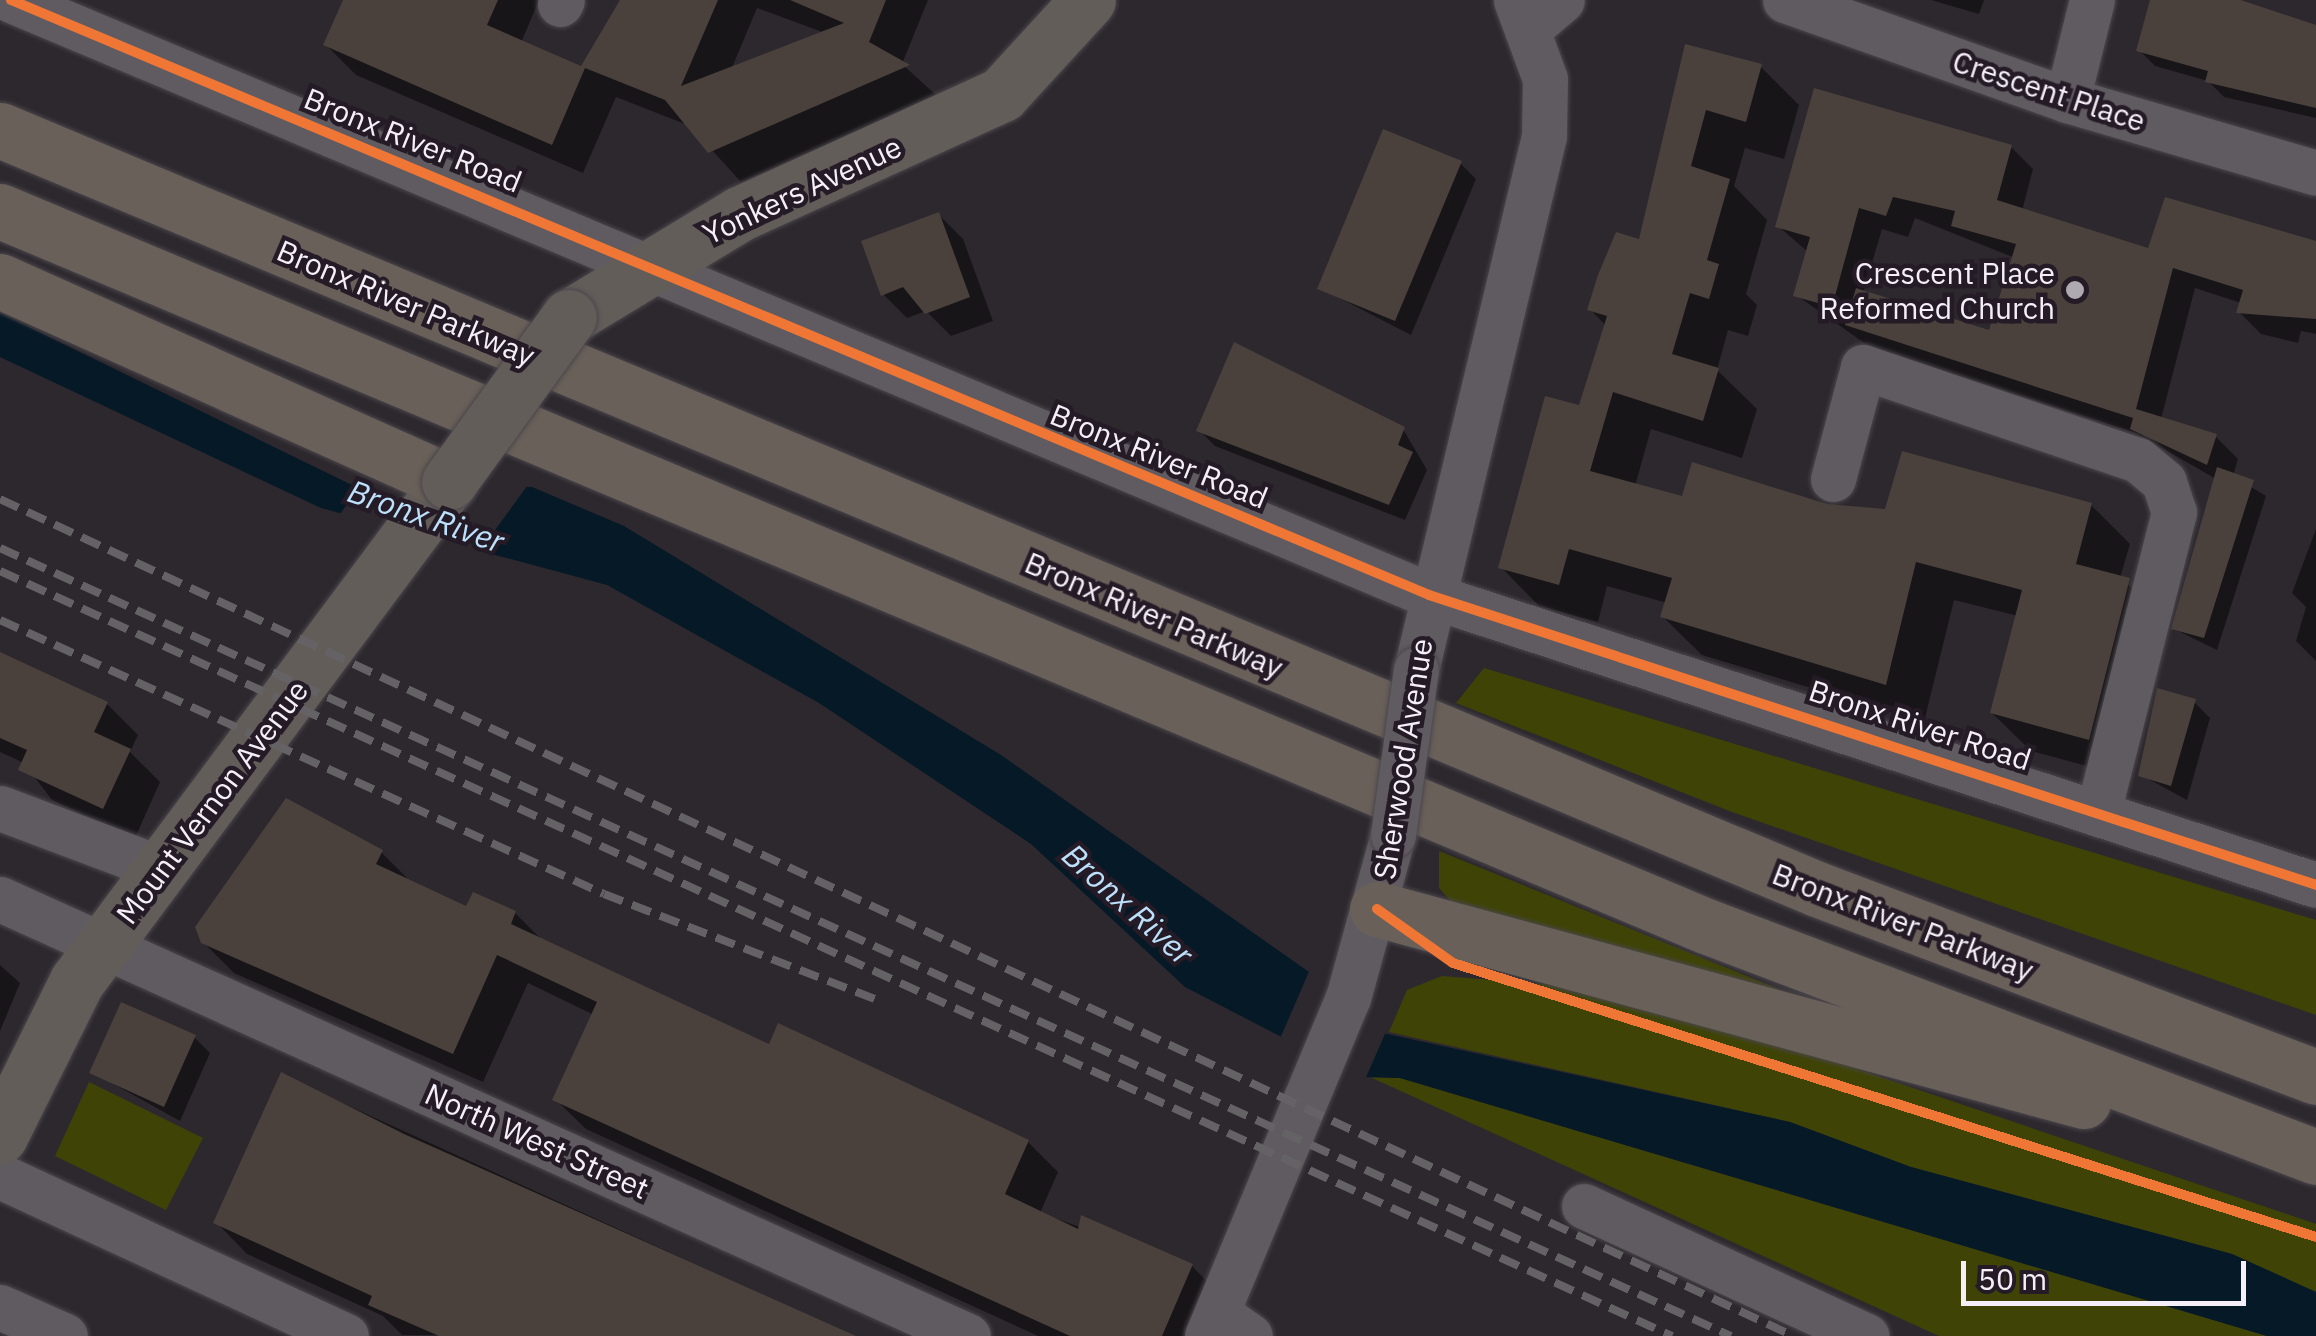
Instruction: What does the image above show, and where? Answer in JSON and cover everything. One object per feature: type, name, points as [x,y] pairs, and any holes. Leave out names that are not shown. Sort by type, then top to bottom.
[{"type":"highway","name":"Bronx River Parkway","points":[[0,130],[1817,890],[2316,1077]]},
{"type":"highway","points":[[0,211],[1706,926],[2316,1157]]},
{"type":"highway","points":[[0,282],[449,482]]},
{"type":"highway","points":[[1377,909],[1953,1072],[2224,1124]]},
{"type":"highway","points":[[2220,1043],[2316,1062]]},
{"type":"main road","name":"Yonkers Avenue","points":[[449,482],[569,317],[739,214],[1002,94],[1088,0]]},
{"type":"main road","name":"Mount Vernon Avenue","points":[[0,1136],[104,945],[449,482]]},
{"type":"street","name":"Bronx River Road","points":[[10,0],[655,264],[764,320],[1430,594],[2100,809],[2316,885]]},
{"type":"street","name":"Crescent Place","points":[[1784,0],[2067,100],[2316,173]]},
{"type":"street","points":[[2067,100],[2092,0]]},
{"type":"street","name":"Sherwood Avenue","points":[[1224,1328],[1356,978],[1377,909],[1393,835],[1430,594],[1544,136],[1544,79],[1536,9]]},
{"type":"street","points":[[1833,479],[1863,367],[2138,460],[2164,482],[2174,512],[2100,809]]},
{"type":"street","points":[[0,808],[162,868]]},
{"type":"street","name":"North West Street","points":[[0,899],[968,1336]]},
{"type":"street","points":[[0,1176],[346,1336]]},
{"type":"street","points":[[1584,1206],[1866,1336]]},
{"type":"street","points":[[0,1307],[65,1336]]},
{"type":"green space","points":[[1484,668],[2316,920],[2316,1015],[1732,812],[1456,703]]},
{"type":"green space","points":[[1439,851],[1823,1007],[1456,907],[1439,888]]},
{"type":"green space","points":[[1442,976],[1553,985],[1842,1064],[2316,1224],[2316,1292],[2232,1254],[1911,1167],[1790,1122],[1389,1032],[1407,990]]},
{"type":"green space","points":[[1370,1077],[1400,1078],[2267,1336],[1939,1336]]},
{"type":"green space","points":[[89,1082],[203,1138],[166,1210],[55,1156]]},
{"type":"water","name":"Bronx River","points":[[0,313],[354,486],[532,487],[624,526],[1001,755],[1309,972],[1369,1030],[1790,1122],[1911,1167],[2232,1254],[2316,1292],[2316,1336],[2267,1336],[1400,1078],[1359,1077],[1185,987],[1031,844],[819,703],[607,585],[321,508],[0,357]]},
{"type":"pier","points":[[364,481],[530,482],[477,555],[337,518]]},
{"type":"pier","points":[[1311,967],[1371,1025],[1388,1027],[1364,1082],[1279,1041]]},
{"type":"building","points":[[343,0],[498,0],[487,25],[581,66],[620,0],[718,0],[681,86],[844,23],[790,0],[886,0],[869,42],[910,65],[708,153],[665,100],[585,68],[552,145],[323,45]]},
{"type":"building","points":[[2150,0],[2241,0],[2316,25],[2316,108],[2205,82],[2208,71],[2136,51]]},
{"type":"building","points":[[1685,44],[1762,64],[1746,122],[1706,110],[1691,166],[1730,179],[1707,260],[1719,264],[1709,299],[1690,293],[1672,354],[1719,368],[1703,421],[1613,392],[1590,471],[1682,496],[1692,462],[1827,504],[1885,509],[1902,451],[2092,503],[2076,564],[2130,578],[2089,740],[1990,713],[2022,590],[1916,562],[1886,685],[1660,617],[1672,578],[1569,549],[1559,585],[1498,568],[1545,396],[1579,405],[1607,316],[1587,310],[1598,275],[1616,232],[1639,239]]},
{"type":"building","points":[[1814,88],[2012,145],[1997,200],[2148,248],[2165,197],[2316,241],[2316,319],[2236,313],[2243,290],[2173,268],[2136,409],[2217,434],[2207,465],[2130,429],[2133,418],[1845,325],[1856,288],[1989,330],[2016,244],[1951,226],[1955,211],[1893,197],[1886,216],[1859,208],[1832,307],[1793,296],[1810,237],[1775,227]]},
{"type":"building","points":[[1383,129],[1462,161],[1395,321],[1317,289]]},
{"type":"building","points":[[939,212],[970,297],[925,314],[903,287],[881,296],[861,241]]},
{"type":"building","points":[[1234,342],[1405,427],[1398,445],[1413,452],[1389,505],[1196,431]]},
{"type":"building","points":[[2217,467],[2254,480],[2204,638],[2171,629]]},
{"type":"building","points":[[0,652],[108,702],[94,732],[131,749],[103,809],[18,770],[27,750],[0,738]]},
{"type":"building","points":[[2157,688],[2196,699],[2171,786],[2138,776]]},
{"type":"building","points":[[286,798],[383,850],[376,864],[466,906],[473,892],[516,911],[511,924],[769,1044],[778,1023],[1029,1140],[1005,1194],[1078,1229],[1081,1215],[1193,1264],[1162,1336],[1070,1336],[552,1100],[597,1002],[497,955],[453,1054],[201,943],[195,927]]},
{"type":"building","points":[[121,1002],[196,1035],[164,1107],[89,1073]]},
{"type":"building","points":[[281,1072],[404,1134],[856,1336],[439,1336],[368,1305],[372,1296],[213,1223]]},
{"type":"railway","points":[[0,499],[1793,1336]]},
{"type":"railway","points":[[0,548],[1731,1336]]},
{"type":"railway","points":[[0,571],[1672,1336]]},
{"type":"railway","points":[[0,620],[604,894],[882,1002]]},
{"type":"cycle path","points":[[11,0],[1429,595],[2316,885]]},
{"type":"cycle path","points":[[1377,909],[1453,963],[2316,1237]]},
{"type":"place","name":"Crescent Place Reformed Church","points":[[2075,290]]}]
